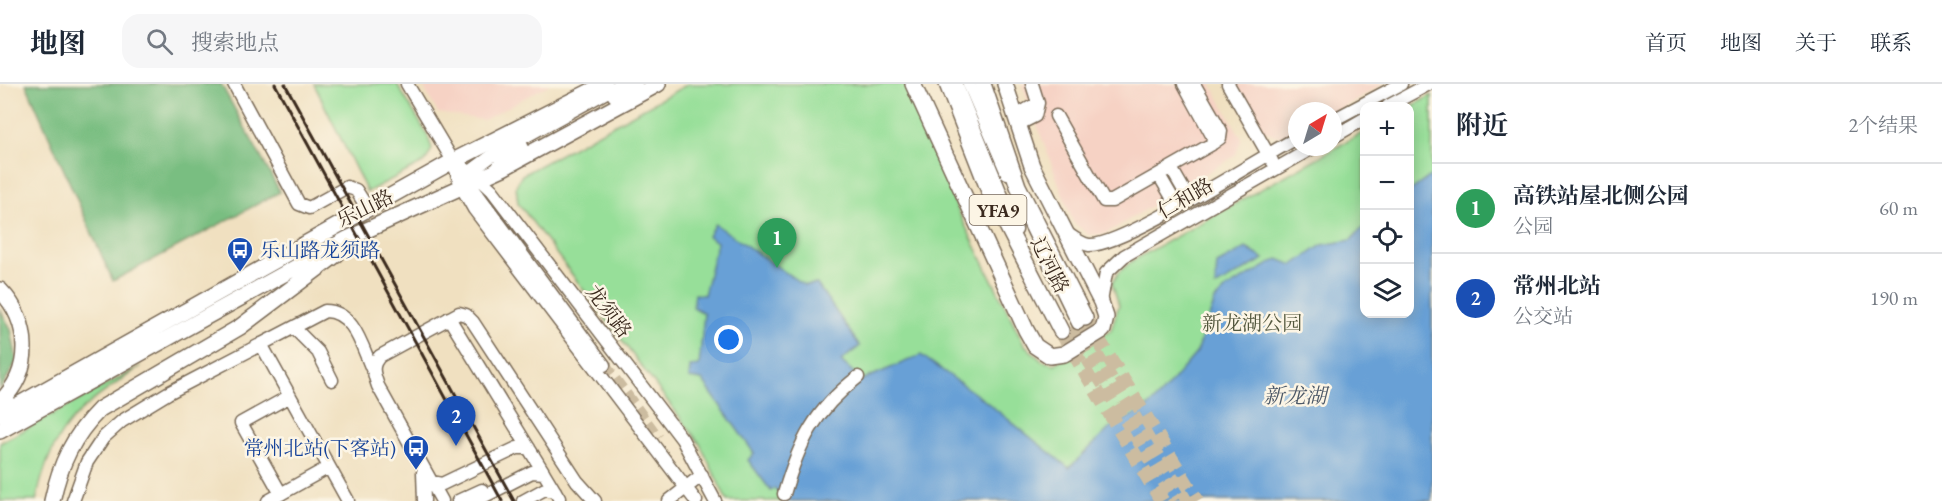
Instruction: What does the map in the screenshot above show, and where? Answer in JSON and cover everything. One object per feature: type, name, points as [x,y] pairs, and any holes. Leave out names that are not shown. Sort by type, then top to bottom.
[{"type":"main road","name":"乐山路","points":[[0,415],[453,161],[605,84]]},
{"type":"main road","name":"乐山路","points":[[0,431],[250,291],[393,217],[470,180],[494,172],[658,84]]},
{"type":"main road","points":[[913,84],[1035,346],[1050,356],[1064,354],[1103,330],[1106,317],[1101,302],[1032,166],[1005,84]]},
{"type":"main road","name":"辽河路","points":[[947,84],[988,191],[1073,326]]},
{"type":"main road","name":"辽河路","points":[[983,84],[1018,186],[1073,326]]},
{"type":"main road","points":[[52,501],[65,455],[82,428],[100,409],[240,327],[324,262],[393,217]]},
{"type":"main road","points":[[0,290],[10,301],[22,330],[25,357],[18,380],[0,402]]},
{"type":"street","points":[[234,84],[299,204],[309,208],[347,187],[356,190],[368,209]]},
{"type":"street","name":"龙须路","points":[[407,84],[453,161],[470,180],[501,203],[682,439],[715,501]]},
{"type":"street","points":[[604,365],[470,180],[482,162],[497,152],[621,84]]},
{"type":"street","points":[[501,203],[495,189],[494,172],[504,158],[636,84]]},
{"type":"street","points":[[956,84],[1018,233],[1073,326]]},
{"type":"street","points":[[969,84],[1073,326]]},
{"type":"street","points":[[1017,120],[1035,116],[1038,103],[1032,84]]},
{"type":"street","points":[[1184,84],[1213,137],[1212,144]]},
{"type":"street","points":[[1056,116],[1104,201],[1112,201],[1220,138],[1221,131],[1194,84]]},
{"type":"street","points":[[1228,84],[1276,168]]},
{"type":"street","points":[[1342,115],[1401,84]]},
{"type":"street","points":[[1395,102],[1429,84]]},
{"type":"street","points":[[1342,131],[1360,122]]},
{"type":"street","name":"仁和路","points":[[1064,232],[1087,245],[1103,243],[1177,206],[1288,143]]},
{"type":"street","name":"仁和路","points":[[1101,302],[1106,273],[1124,256],[1298,156]]},
{"type":"street","points":[[1171,168],[1189,199]]},
{"type":"street","points":[[1159,175],[1177,206]]},
{"type":"street","name":"龙须路","points":[[470,180],[479,216],[696,501]]},
{"type":"street","points":[[73,501],[87,462],[103,438],[122,421],[325,311],[337,311],[345,316],[372,369],[378,386],[442,501]]},
{"type":"street","points":[[372,369],[374,362],[380,356],[449,318],[459,314],[466,315],[473,322],[577,481],[595,501]]},
{"type":"street","points":[[449,318],[542,470],[561,496]]},
{"type":"street","points":[[296,326],[298,332],[318,352],[332,380]]},
{"type":"street","points":[[261,344],[348,501]]},
{"type":"street","points":[[784,494],[794,458],[810,426],[833,396],[858,376]]},
{"type":"street","points":[[281,494],[241,423],[290,396]]},
{"type":"street","points":[[431,482],[442,484],[517,448],[529,448]]},
{"type":"street","points":[[458,501],[529,466],[542,470]]},
{"type":"street","points":[[268,501],[329,467]]},
{"type":"street","points":[[423,468],[424,501]]},
{"type":"street","points":[[475,501],[532,472],[542,470]]},
{"type":"street","points":[[669,501],[702,475]]},
{"type":"street","points":[[523,501],[545,489],[561,496]]},
{"type":"street","points":[[539,501],[548,496],[561,496]]},
{"type":"shaded area","points":[[422,84],[550,84],[484,120],[438,113]]},
{"type":"shaded area","points":[[1022,84],[1211,84],[1242,139],[1235,156],[1105,234],[1089,235],[1073,222]]},
{"type":"shaded area","points":[[1236,84],[1384,84],[1342,108],[1342,102],[1288,102],[1288,135],[1279,137],[1260,129]]},
{"type":"green space","points":[[26,84],[221,84],[280,192],[113,281]]},
{"type":"green space","points":[[314,84],[397,84],[427,134],[432,149],[425,162],[367,192]]},
{"type":"green space","name":"新龙湖公园","points":[[688,84],[905,84],[960,215],[1024,344],[1042,361],[1055,364],[1111,330],[1119,305],[1112,283],[1119,272],[1132,261],[1321,156],[1342,156],[1342,144],[1360,134],[1360,318],[1414,318],[1414,105],[1432,95],[1432,501],[727,501],[700,444],[518,203],[516,186],[522,175]]},
{"type":"green space","points":[[0,310],[11,329],[17,361],[0,390]]},
{"type":"green space","points":[[141,366],[85,407],[60,435],[43,474],[36,501],[0,501],[0,443]]},
{"type":"water","name":"新龙湖","points":[[1432,175],[1432,501],[784,501],[775,488],[771,491],[748,460],[754,453],[702,380],[689,378],[690,367],[699,366],[704,313],[693,307],[695,294],[704,295],[717,242],[708,236],[715,224],[804,285],[817,284],[860,346],[841,361],[862,380],[921,355],[984,400],[1069,468],[1111,427],[1149,406],[1163,392],[1197,352],[1215,300],[1227,288],[1278,259],[1293,265],[1322,245],[1351,240],[1360,230],[1360,318],[1414,318],[1414,188]]},
{"type":"water","points":[[1246,248],[1264,259],[1215,287],[1217,264]]},
{"type":"tunnel","points":[[1085,318],[1197,501]]},
{"type":"tunnel","points":[[1078,323],[1187,501]]},
{"type":"tunnel","points":[[1068,329],[1175,501]]},
{"type":"tunnel","points":[[1061,331],[1162,501]]},
{"type":"tunnel","points":[[604,365],[658,438]]},
{"type":"railway","points":[[275,84],[502,501]]},
{"type":"railway","points":[[285,84],[514,501]]},
{"type":"place","name":"高铁站屋北侧公园","points":[[777,268]]},
{"type":"place","name":"乐山路龙须路","points":[[240,273]]},
{"type":"place","name":"常州北站","points":[[456,446]]},
{"type":"place","name":"常州北站(下客站)","points":[[416,471]]}]
